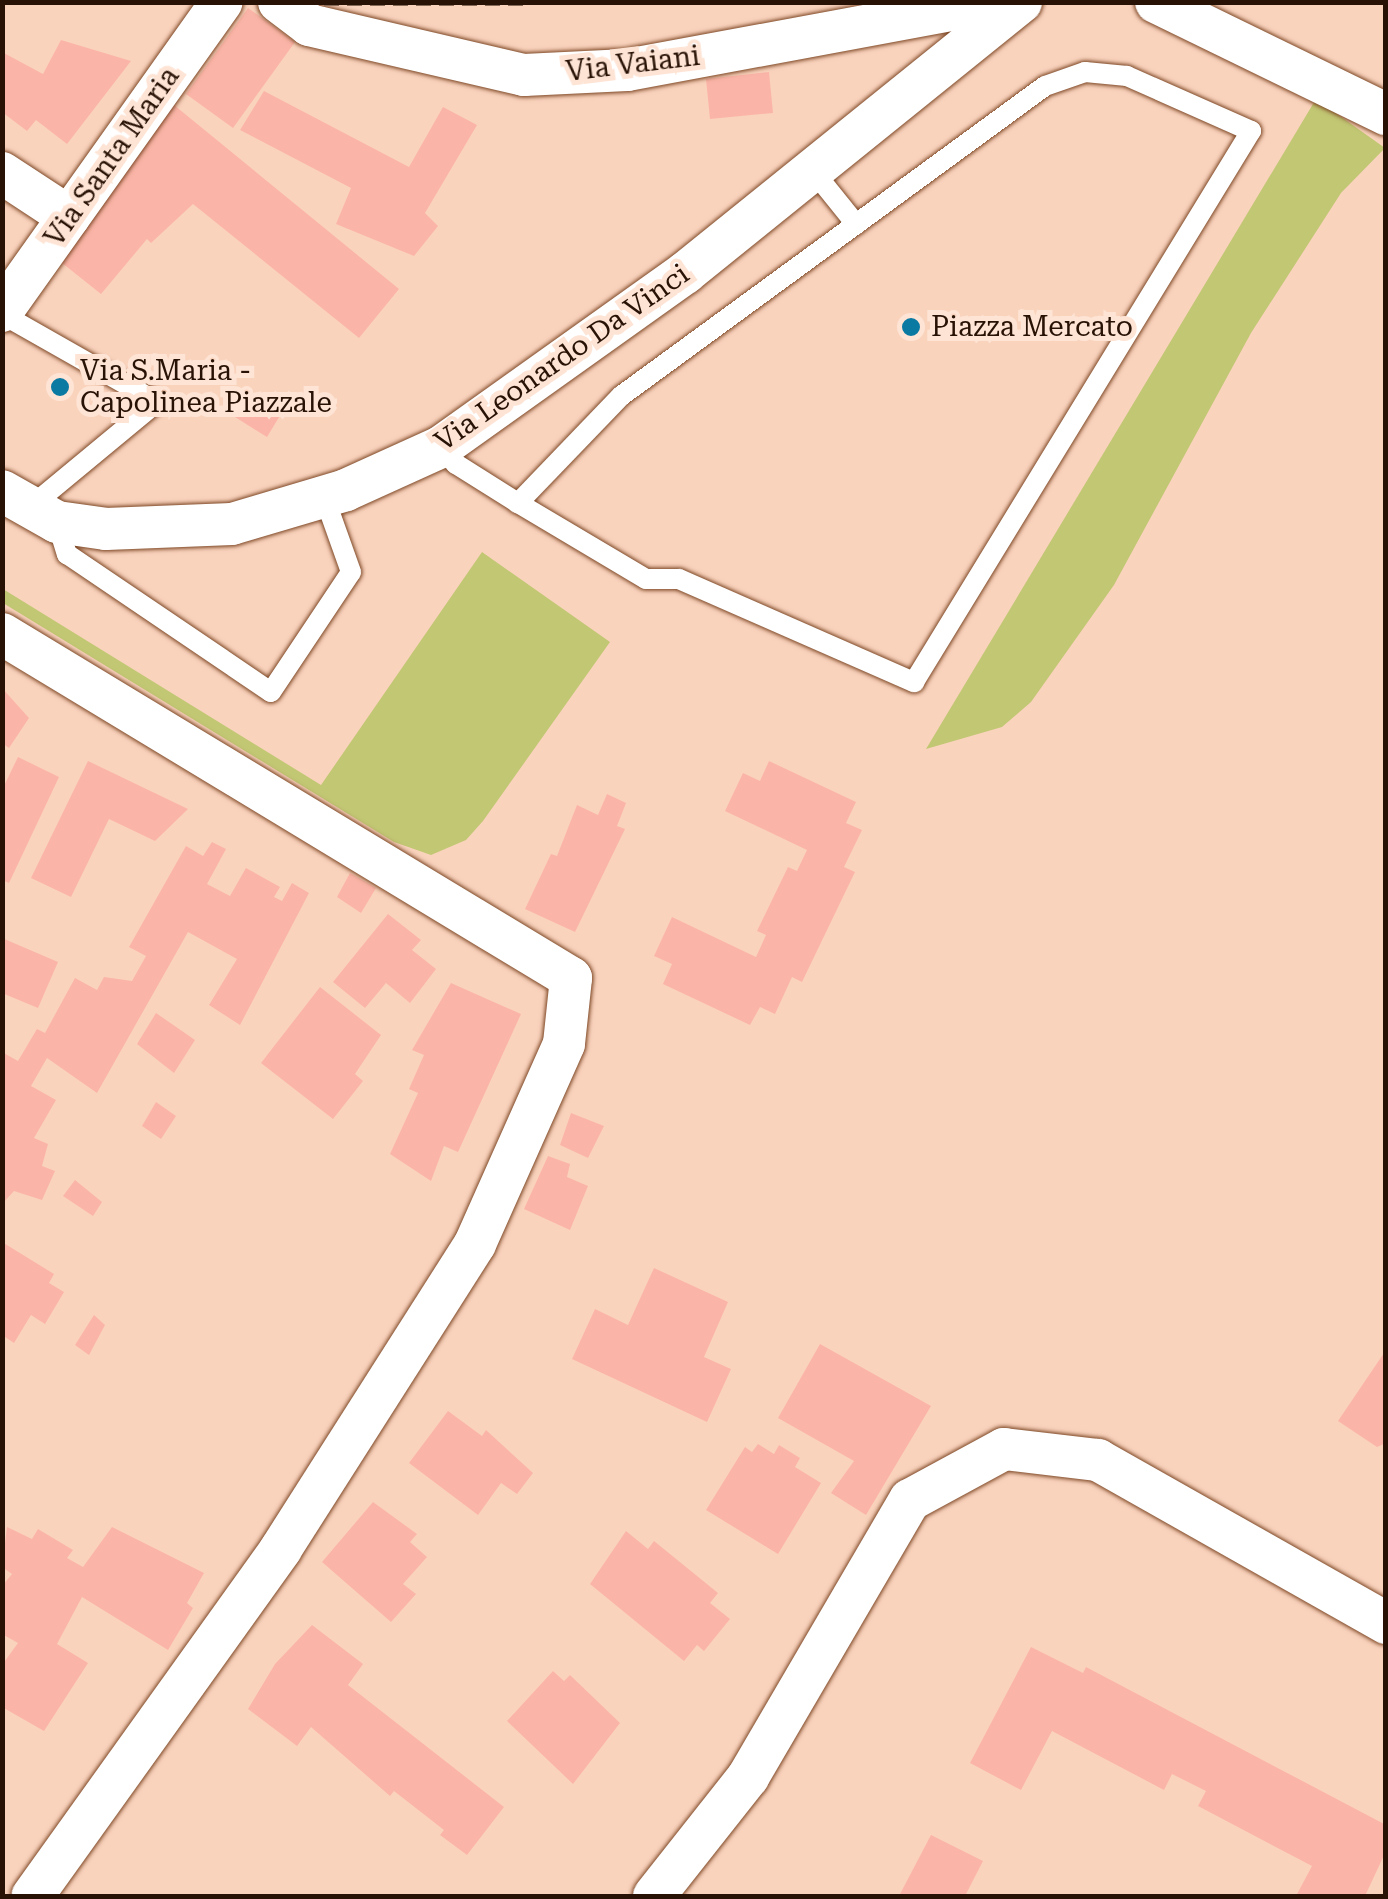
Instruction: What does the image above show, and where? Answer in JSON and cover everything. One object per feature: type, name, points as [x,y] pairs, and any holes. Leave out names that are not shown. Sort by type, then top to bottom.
[{"type":"street","name":"Via Santa Maria","points":[[2,313],[222,2]]},
{"type":"street","name":"Via Vaiani","points":[[279,2],[309,25],[524,74],[627,70],[995,2]]},
{"type":"street","name":"Via Leonardo Da Vinci","points":[[29,507],[106,529],[232,524],[324,496],[440,447],[814,172],[1021,2]]},
{"type":"street","points":[[1156,2],[1386,114]]},
{"type":"street","points":[[2,173],[68,217]]},
{"type":"street","points":[[2,634],[570,978],[564,1044],[475,1244],[281,1549],[33,1896]]},
{"type":"street","points":[[654,1896],[748,1777],[910,1500],[1004,1449],[1098,1460],[1386,1623]]},
{"type":"lane","points":[[440,447],[518,503],[646,579],[679,579],[914,682],[1251,131],[1127,76],[1086,72],[1044,86],[621,396],[518,503]]},
{"type":"lane","points":[[814,172],[856,224]]},
{"type":"lane","points":[[2,313],[157,402],[29,507],[67,554],[272,692],[351,572],[324,496]]},
{"type":"green space","points":[[1316,99],[1385,148],[1341,193],[1251,333],[1114,585],[1031,702],[1002,727],[926,749]]},
{"type":"green space","points":[[482,552],[610,642],[483,821],[466,840],[431,855],[394,842],[3,603],[3,589],[321,785]]},
{"type":"building","points":[[248,8],[295,42],[233,128],[186,94]]},
{"type":"building","points":[[61,40],[131,61],[67,144],[36,120],[27,131],[2,112],[2,52],[43,74]]},
{"type":"building","points":[[769,72],[773,113],[710,119],[706,79]]},
{"type":"building","points":[[264,91],[409,167],[443,107],[477,125],[425,213],[438,226],[414,256],[336,224],[351,188],[240,130]]},
{"type":"building","points":[[174,105],[399,289],[359,338],[193,204],[151,243],[147,239],[101,294],[52,255]]},
{"type":"building","points":[[249,395],[281,414],[267,437],[235,417]]},
{"type":"building","points":[[2,688],[29,718],[9,748],[2,743]]},
{"type":"building","points":[[18,757],[59,777],[9,883],[2,880],[2,790]]},
{"type":"building","points":[[88,761],[188,809],[155,841],[109,819],[71,897],[31,878]]},
{"type":"building","points":[[769,761],[856,802],[846,823],[862,830],[844,867],[855,872],[802,982],[792,977],[775,1014],[760,1007],[750,1025],[663,984],[672,964],[654,956],[672,917],[756,957],[766,935],[757,931],[788,867],[797,871],[807,850],[725,811],[743,773],[760,781]]},
{"type":"building","points":[[607,794],[626,803],[617,826],[625,829],[575,932],[525,909],[551,854],[557,856],[577,805],[598,815]]},
{"type":"building","points":[[212,842],[226,849],[207,884],[230,896],[246,868],[280,887],[274,897],[282,901],[292,883],[309,893],[240,1025],[209,1005],[237,959],[188,932],[97,1093],[47,1058],[31,1086],[56,1100],[34,1138],[48,1144],[42,1166],[55,1171],[42,1200],[14,1191],[2,1204],[2,1052],[18,1061],[37,1029],[45,1033],[75,978],[97,990],[104,977],[132,981],[146,956],[129,947],[186,846],[203,856]]},
{"type":"building","points":[[350,873],[376,888],[361,913],[337,897]]},
{"type":"building","points":[[388,914],[421,940],[412,950],[436,969],[410,1003],[386,983],[365,1008],[333,982]]},
{"type":"building","points":[[2,938],[58,962],[38,1008],[2,993]]},
{"type":"building","points":[[451,983],[521,1014],[458,1152],[444,1146],[431,1181],[390,1154],[418,1093],[409,1089],[424,1055],[412,1050]]},
{"type":"building","points":[[320,987],[381,1035],[355,1074],[363,1081],[333,1119],[261,1063]]},
{"type":"building","points":[[156,1013],[195,1040],[174,1073],[137,1044]]},
{"type":"building","points":[[156,1102],[176,1116],[161,1139],[142,1126]]},
{"type":"building","points":[[571,1113],[604,1126],[588,1158],[560,1145]]},
{"type":"building","points":[[548,1156],[570,1164],[567,1177],[588,1186],[570,1230],[524,1209]]},
{"type":"building","points":[[75,1180],[102,1202],[93,1216],[63,1196]]},
{"type":"building","points":[[2,1242],[54,1274],[49,1283],[64,1292],[45,1324],[31,1315],[14,1343],[2,1335]]},
{"type":"building","points":[[654,1268],[728,1302],[704,1357],[731,1369],[707,1422],[572,1359],[595,1309],[628,1325]]},
{"type":"building","points":[[94,1315],[105,1325],[89,1355],[75,1345]]},
{"type":"building","points":[[820,1344],[931,1406],[866,1515],[831,1493],[854,1461],[778,1418]]},
{"type":"building","points":[[1386,1350],[1386,1443],[1377,1447],[1338,1421]]},
{"type":"building","points":[[448,1411],[482,1436],[486,1430],[533,1473],[517,1494],[501,1483],[478,1515],[409,1463]]},
{"type":"building","points":[[758,1444],[774,1454],[779,1445],[800,1458],[795,1467],[821,1483],[778,1554],[706,1510],[745,1447],[752,1452]]},
{"type":"building","points":[[373,1502],[417,1534],[410,1542],[427,1557],[403,1584],[416,1594],[391,1622],[322,1562]]},
{"type":"building","points":[[7,1527],[32,1539],[38,1529],[73,1550],[67,1558],[83,1567],[112,1527],[204,1573],[187,1603],[193,1608],[168,1650],[82,1597],[57,1644],[88,1663],[44,1731],[2,1707],[2,1665],[18,1643],[2,1634],[2,1586],[12,1574],[2,1567]]},
{"type":"building","points":[[626,1531],[648,1549],[654,1541],[718,1593],[710,1603],[730,1619],[704,1651],[697,1645],[684,1661],[590,1584]]},
{"type":"building","points":[[312,1625],[363,1664],[348,1685],[504,1807],[467,1855],[440,1835],[444,1830],[394,1791],[390,1796],[311,1727],[297,1746],[248,1709],[275,1664]]},
{"type":"building","points":[[1031,1647],[1083,1673],[1086,1667],[1386,1825],[1386,1851],[1365,1896],[1296,1896],[1312,1866],[1198,1806],[1206,1791],[1172,1774],[1164,1790],[1052,1731],[1021,1790],[970,1763]]},
{"type":"building","points":[[553,1671],[564,1681],[570,1675],[620,1723],[573,1784],[507,1721]]},
{"type":"building","points":[[931,1835],[983,1861],[965,1896],[899,1896]]},
{"type":"railway","points":[[324,2],[531,2]]},
{"type":"place","name":"Piazza Mercato","points":[[911,327]]},
{"type":"place","name":"Via S.Maria - Capolinea Piazzale","points":[[60,387]]}]
